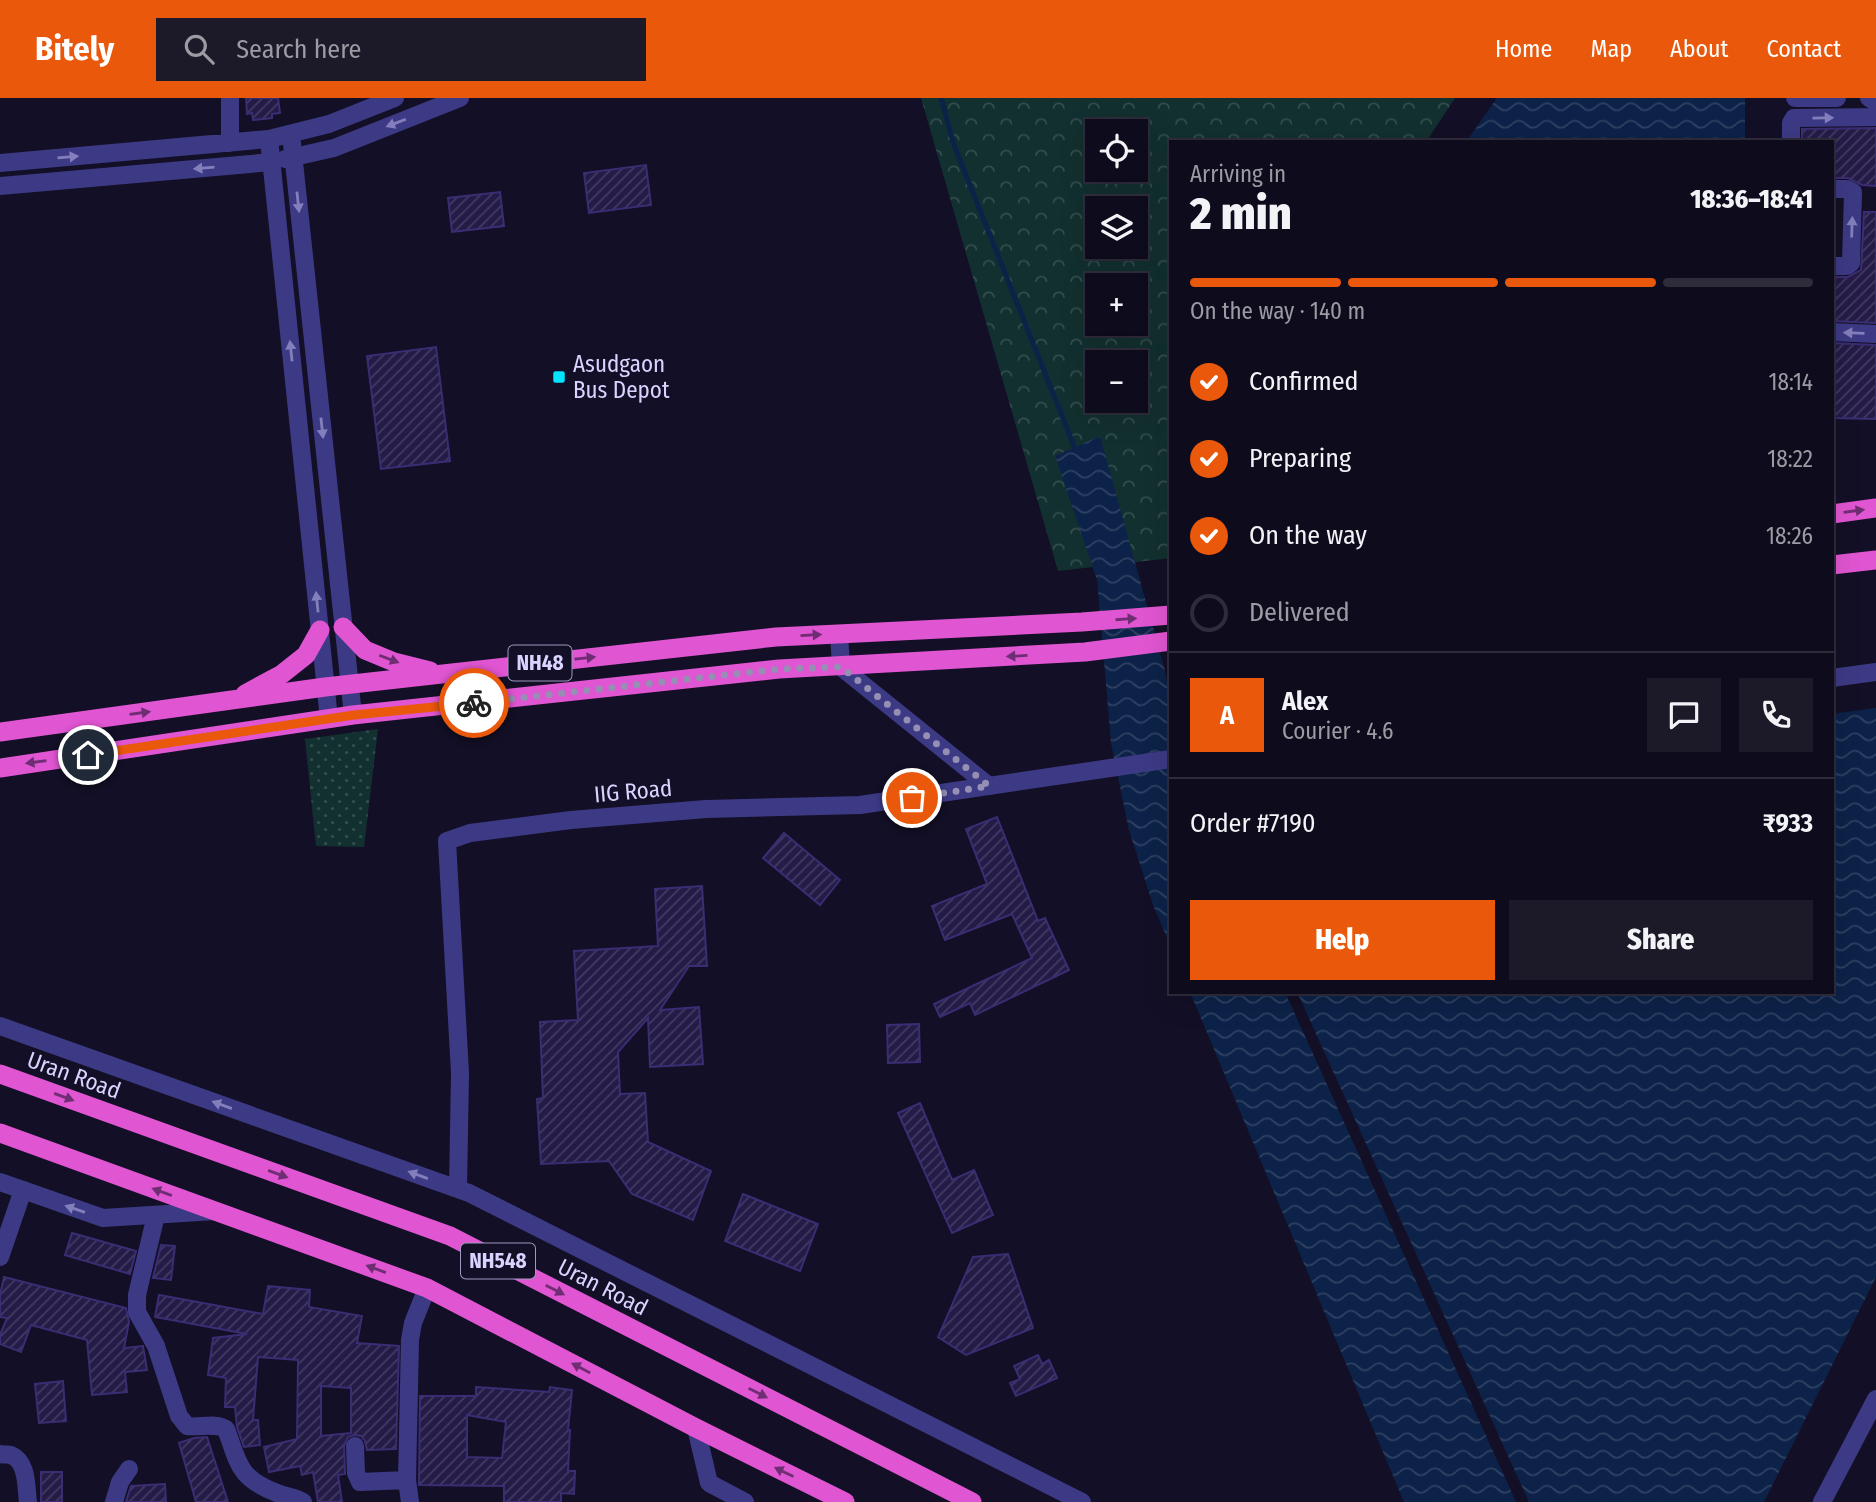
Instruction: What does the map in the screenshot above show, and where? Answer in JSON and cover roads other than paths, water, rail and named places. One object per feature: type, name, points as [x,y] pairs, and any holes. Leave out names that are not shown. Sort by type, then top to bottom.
[{"type":"highway","points":[[1834,514],[1876,508]]},
{"type":"highway","points":[[1834,565],[1876,560]]},
{"type":"highway","name":"NH48","points":[[0,732],[349,684],[776,636],[1082,622],[1169,615]]},
{"type":"highway","points":[[343,627],[365,650],[394,662],[444,674]]},
{"type":"highway","points":[[235,700],[282,674],[306,655],[320,630]]},
{"type":"highway","name":"NH48","points":[[0,768],[354,715],[779,669],[1085,652],[1169,641]]},
{"type":"highway","name":"Uran Road","points":[[0,1074],[450,1236],[972,1502]]},
{"type":"highway","name":"NH548","points":[[0,1133],[427,1287],[696,1428],[845,1502]]},
{"type":"street","points":[[230,98],[230,143]]},
{"type":"street","points":[[0,163],[269,139],[329,124],[395,98]]},
{"type":"street","points":[[0,186],[272,162],[334,148],[460,98]]},
{"type":"street","points":[[1795,98],[1837,98]]},
{"type":"street","points":[[1869,98],[1876,102]]},
{"type":"street","points":[[1791,140],[1791,123],[1794,118],[1876,117]]},
{"type":"street","points":[[291,134],[354,715]]},
{"type":"street","points":[[269,139],[329,719]]},
{"type":"street","points":[[1834,189],[1853,192],[1851,263],[1847,266],[1834,266]]},
{"type":"street","points":[[1834,332],[1876,334]]},
{"type":"street","points":[[839,634],[841,667],[989,786]]},
{"type":"street","points":[[1834,677],[1876,672]]},
{"type":"street","name":"IIG Road","points":[[458,1189],[460,1073],[447,841],[470,833],[571,820],[706,809],[860,805],[1169,759]]},
{"type":"street","points":[[0,1026],[458,1189],[1082,1502]]},
{"type":"street","points":[[0,1182],[103,1219],[215,1211]]},
{"type":"street","points":[[0,1257],[23,1190]]},
{"type":"street","points":[[156,1215],[137,1296],[137,1312],[156,1346],[179,1416],[187,1426],[199,1428],[220,1425],[226,1429],[243,1472],[252,1480],[279,1494],[295,1496],[303,1502]]},
{"type":"street","points":[[410,1502],[407,1480],[410,1340],[427,1287]]},
{"type":"street","points":[[1822,1502],[1876,1399]]},
{"type":"street","points":[[696,1428],[709,1483],[745,1502]]},
{"type":"street","points":[[355,1446],[356,1473],[360,1482],[407,1480]]},
{"type":"street","points":[[0,1454],[12,1455],[24,1469],[28,1502]]},
{"type":"street","points":[[114,1502],[120,1482],[129,1469]]},
{"type":"water","points":[[1497,98],[1745,98],[1745,140],[1467,140]]},
{"type":"water","points":[[1100,436],[1164,667],[1169,691],[1169,942],[1153,905],[1129,830],[1111,743],[1097,580],[1055,456]]},
{"type":"water","points":[[1876,708],[1876,1277],[1764,1502],[1529,1502],[1298,994],[1834,994],[1834,714]]},
{"type":"water","points":[[1191,994],[1286,994],[1516,1502],[1404,1502]]},
{"type":"waterway","points":[[941,98],[954,145],[1076,451]]},
{"type":"place","name":"Asudgaon Bus Depot","points":[[559,377]]}]
